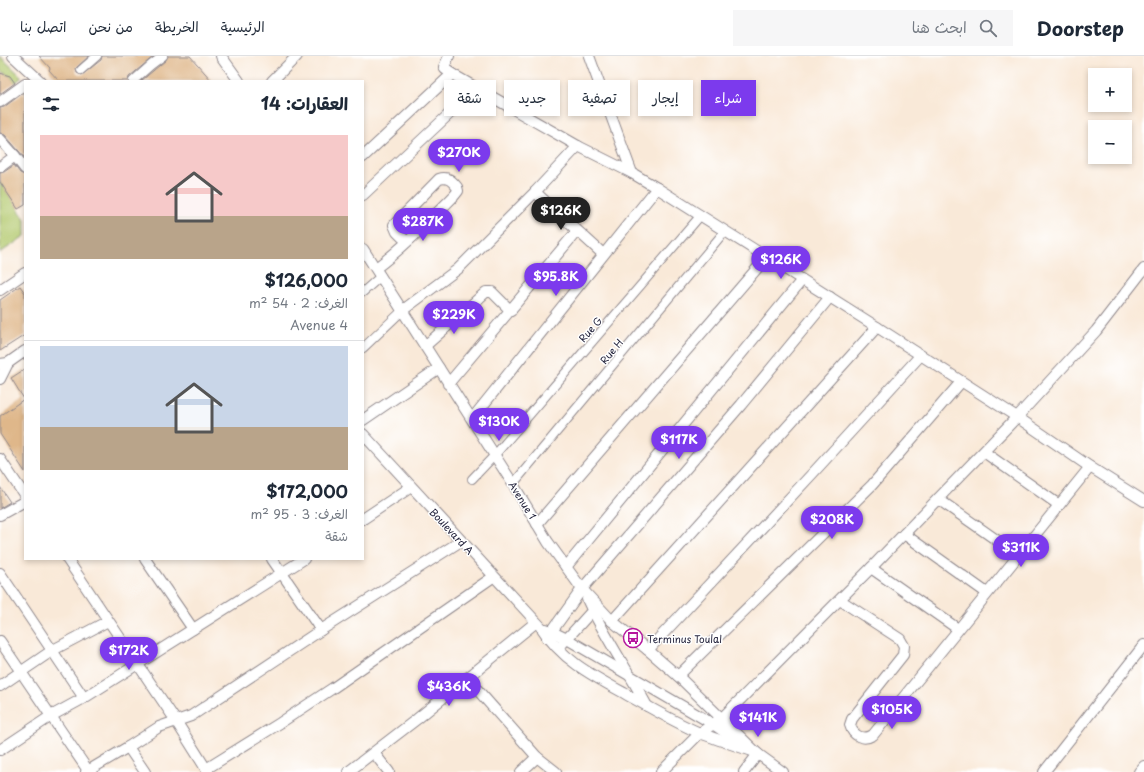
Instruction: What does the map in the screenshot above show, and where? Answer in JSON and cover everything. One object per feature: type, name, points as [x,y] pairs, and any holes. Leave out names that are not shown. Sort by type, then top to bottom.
[{"type":"street","points":[[14,56],[35,80]]},
{"type":"street","points":[[81,70],[98,56]]},
{"type":"street","points":[[134,80],[151,64],[163,56]]},
{"type":"street","points":[[273,80],[297,56]]},
{"type":"street","points":[[449,56],[444,67],[463,80]]},
{"type":"street","points":[[589,56],[632,173]]},
{"type":"street","points":[[224,57],[238,80]]},
{"type":"street","points":[[364,156],[452,74]]},
{"type":"street","points":[[0,102],[24,85]]},
{"type":"street","points":[[496,99],[578,146],[632,173],[701,215],[725,232],[830,297],[1017,417],[1144,501]]},
{"type":"street","points":[[364,194],[447,116]]},
{"type":"street","points":[[0,139],[24,168]]},
{"type":"street","points":[[364,347],[403,310],[458,269],[535,192],[578,146]]},
{"type":"street","points":[[0,167],[15,156]]},
{"type":"street","points":[[364,291],[396,253],[457,194],[457,187],[450,179],[439,179],[394,225],[397,232],[407,242]]},
{"type":"street","points":[[472,419],[657,188]]},
{"type":"street","points":[[535,192],[603,254]]},
{"type":"street","name":"Rue G","points":[[472,479],[494,456],[701,215]]},
{"type":"street","points":[[448,384],[577,231]]},
{"type":"street","name":"Rue H","points":[[513,484],[725,232]]},
{"type":"street","name":"Avenue 1","points":[[364,250],[566,568],[594,608]]},
{"type":"street","points":[[538,524],[766,258]]},
{"type":"street","points":[[661,772],[700,733],[722,718],[840,600],[984,452],[1096,331],[1144,269]]},
{"type":"street","points":[[0,290],[24,276]]},
{"type":"street","points":[[566,568],[802,280]]},
{"type":"street","points":[[425,346],[486,292],[492,292],[511,311]]},
{"type":"street","points":[[550,634],[582,590],[741,405],[830,297]]},
{"type":"street","points":[[612,621],[877,327]]},
{"type":"street","points":[[0,379],[4,363],[24,352]]},
{"type":"street","points":[[648,650],[920,356]]},
{"type":"street","points":[[364,419],[439,368]]},
{"type":"street","points":[[678,676],[872,485],[962,382]]},
{"type":"street","name":"Boulevard A","points":[[364,435],[538,625],[550,634],[567,639],[713,724],[758,754]]},
{"type":"street","points":[[984,452],[1059,505]]},
{"type":"street","points":[[0,459],[24,495]]},
{"type":"street","points":[[840,600],[900,639],[904,646],[903,655],[852,719],[850,725],[852,730],[861,738],[868,738],[873,735],[1090,466]]},
{"type":"street","points":[[364,518],[411,486]]},
{"type":"street","points":[[938,499],[1018,555]]},
{"type":"street","points":[[0,515],[24,502]]},
{"type":"street","points":[[904,534],[987,593]]},
{"type":"street","points":[[0,640],[88,771],[159,727],[191,716],[321,630],[461,541]]},
{"type":"street","points":[[146,560],[194,629]]},
{"type":"street","points":[[273,560],[321,630]]},
{"type":"street","points":[[0,750],[51,716],[84,698],[303,560]]},
{"type":"street","points":[[71,561],[108,621],[176,721],[207,770],[333,688],[493,577]]},
{"type":"street","points":[[871,568],[958,629]]},
{"type":"street","points":[[0,573],[84,698]]},
{"type":"street","points":[[594,608],[648,650],[678,676],[758,754],[783,772]]},
{"type":"street","points":[[558,650],[594,608]]},
{"type":"street","points":[[594,608],[647,706]]},
{"type":"street","points":[[0,686],[53,650],[108,621]]},
{"type":"street","points":[[348,772],[374,753],[467,678],[538,625]]},
{"type":"street","name":"Boulevard A","points":[[550,634],[558,650],[573,662],[647,706],[700,733],[758,754]]},
{"type":"street","points":[[1044,772],[1144,645]]},
{"type":"street","points":[[467,678],[537,757],[556,772]]},
{"type":"street","points":[[128,747],[145,772]]},
{"type":"street","points":[[374,753],[389,772]]},
{"type":"street","points":[[744,772],[758,754]]},
{"type":"street","points":[[521,772],[537,757]]},
{"type":"street","points":[[1139,772],[1144,766]]},
{"type":"green space","points":[[0,56],[21,76],[21,78],[15,83],[10,76],[0,71]]},
{"type":"green space","points":[[0,182],[24,218],[24,237],[0,253]]},
{"type":"building","points":[[39,56],[89,56],[76,68],[77,73],[82,75],[101,60],[102,56],[154,56],[129,77],[128,80],[58,80],[49,70],[50,68]]},
{"type":"building","points":[[168,56],[190,56],[211,80],[142,80],[166,60]]},
{"type":"building","points":[[0,73],[10,76],[15,83],[0,94]]},
{"type":"building","points":[[23,93],[24,157],[5,135],[0,133],[0,108],[4,107]]},
{"type":"building","points":[[14,165],[20,173],[24,175],[24,206],[18,209],[0,182],[0,173]]},
{"type":"building","points":[[20,286],[24,292],[24,336],[0,351],[0,300]]},
{"type":"building","points":[[24,370],[24,399],[11,378]]},
{"type":"building","points":[[24,399],[24,470],[0,434],[0,416]]},
{"type":"building","points":[[0,487],[10,502],[0,508]]},
{"type":"place","name":"Terminus Toulal","points":[[633,638]]}]
